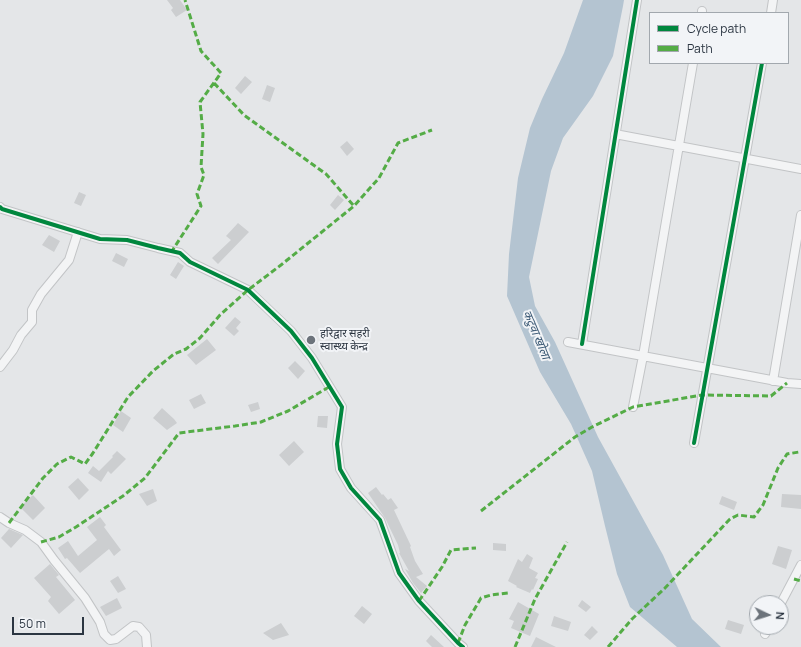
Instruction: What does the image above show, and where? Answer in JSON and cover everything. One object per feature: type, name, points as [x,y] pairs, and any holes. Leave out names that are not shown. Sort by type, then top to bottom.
[{"type":"street","points":[[582,344],[637,0]]},
{"type":"street","points":[[771,12],[773,0]]},
{"type":"street","points":[[633,407],[693,64]]},
{"type":"street","points":[[694,443],[762,64]]},
{"type":"street","points":[[615,134],[801,169]]},
{"type":"street","points":[[0,207],[100,239],[127,240],[180,253],[190,262],[248,290],[291,331],[312,358],[342,407],[337,444],[340,468],[351,488],[380,520],[398,573],[419,601],[463,647]]},
{"type":"street","points":[[773,380],[801,215]]},
{"type":"street","points":[[0,367],[32,322],[32,310],[41,294],[70,260],[78,232]]},
{"type":"street","points":[[568,342],[786,383],[801,384]]},
{"type":"street","points":[[0,517],[9,524],[25,530],[41,542],[85,598],[100,622],[104,634],[110,640],[116,639],[133,626],[139,627],[146,635],[147,647]]},
{"type":"street","points":[[785,595],[801,565]]},
{"type":"water","name":"कटुवा खोला","points":[[583,0],[624,0],[613,56],[593,96],[563,138],[551,171],[529,277],[535,306],[555,342],[598,437],[663,555],[692,619],[721,647],[677,647],[630,607],[617,574],[592,471],[571,424],[540,372],[507,296],[509,254],[518,178],[530,128],[564,53]]},
{"type":"building","points":[[167,0],[180,0],[187,10],[176,17],[171,10],[173,8]]},
{"type":"building","points":[[245,76],[252,82],[241,94],[235,88]]},
{"type":"building","points":[[267,85],[275,88],[270,102],[262,99]]},
{"type":"building","points":[[347,141],[354,149],[347,156],[340,147]]},
{"type":"building","points":[[79,192],[86,195],[81,206],[74,203]]},
{"type":"building","points":[[338,195],[344,200],[335,210],[330,205]]},
{"type":"building","points":[[238,223],[249,232],[218,264],[212,258],[231,240],[226,236]]},
{"type":"building","points":[[49,235],[60,241],[54,252],[42,245]]},
{"type":"building","points":[[116,253],[128,259],[124,267],[112,261]]},
{"type":"building","points":[[178,262],[184,266],[176,279],[170,275]]},
{"type":"building","points":[[235,317],[241,322],[236,328],[239,331],[234,336],[225,328]]},
{"type":"building","points":[[207,339],[216,350],[196,365],[187,355]]},
{"type":"building","points":[[295,361],[305,371],[298,379],[288,368]]},
{"type":"building","points":[[201,394],[206,403],[194,409],[189,400]]},
{"type":"building","points":[[258,402],[260,409],[251,412],[248,405]]},
{"type":"building","points":[[162,408],[177,423],[167,430],[153,418]]},
{"type":"building","points":[[121,411],[131,418],[123,432],[113,425]]},
{"type":"building","points":[[318,416],[328,416],[327,428],[317,427]]},
{"type":"building","points":[[294,441],[304,452],[289,466],[279,455]]},
{"type":"building","points":[[117,451],[126,459],[111,474],[108,471],[101,482],[88,473],[93,466],[99,471]]},
{"type":"building","points":[[78,478],[89,490],[79,500],[68,487]]},
{"type":"building","points":[[376,487],[388,500],[391,498],[398,508],[394,510],[411,546],[410,547],[415,561],[423,574],[416,577],[427,586],[421,593],[405,569],[409,571],[399,553],[398,545],[385,518],[368,493]]},
{"type":"building","points":[[153,489],[157,501],[147,506],[139,494]]},
{"type":"building","points":[[782,494],[801,495],[801,509],[781,507]]},
{"type":"building","points":[[33,495],[45,508],[33,520],[20,507]]},
{"type":"building","points":[[722,496],[737,502],[734,510],[719,504]]},
{"type":"building","points":[[100,517],[106,525],[104,527],[121,550],[114,556],[109,549],[80,573],[67,558],[65,559],[58,548],[68,541],[78,556],[97,540],[87,527]]},
{"type":"building","points":[[9,529],[23,535],[11,548],[1,538]]},
{"type":"building","points":[[493,543],[506,544],[506,551],[493,550]]},
{"type":"building","points":[[778,546],[792,550],[786,569],[772,564]]},
{"type":"building","points":[[527,554],[533,558],[529,568],[538,573],[535,578],[538,579],[530,593],[516,587],[517,586],[508,581],[518,559],[522,562]]},
{"type":"building","points":[[50,564],[59,575],[56,577],[75,600],[59,614],[48,601],[51,597],[34,578]]},
{"type":"building","points":[[118,576],[126,589],[118,593],[110,581]]},
{"type":"building","points":[[117,598],[122,608],[106,616],[100,607]]},
{"type":"building","points":[[582,600],[591,607],[586,612],[578,606]]},
{"type":"building","points":[[518,602],[539,614],[530,636],[511,628],[514,621],[509,619]]},
{"type":"building","points":[[362,606],[372,614],[364,624],[354,616]]},
{"type":"building","points":[[554,616],[571,622],[568,631],[551,626]]},
{"type":"building","points":[[728,620],[744,625],[741,634],[725,629]]},
{"type":"building","points":[[281,623],[289,635],[273,640],[263,633]]},
{"type":"building","points":[[592,626],[598,632],[590,640],[584,635]]},
{"type":"building","points":[[431,635],[444,647],[432,647],[426,641]]},
{"type":"building","points":[[536,637],[556,647],[531,647]]},
{"type":"marked path","points":[[174,251],[172,251],[201,206],[197,194],[204,175],[201,167],[203,134],[200,102],[221,73],[201,51],[185,0]]},
{"type":"marked path","points":[[214,83],[244,115],[326,174],[354,206]]},
{"type":"marked path","points":[[9,523],[43,478],[57,464],[71,457],[85,464],[128,397],[153,371],[174,354],[186,349],[200,338],[220,315],[248,290],[354,206],[379,178],[398,143],[432,130]]},
{"type":"marked path","points":[[481,511],[575,437],[633,407],[702,395],[771,396],[787,383]]},
{"type":"marked path","points":[[41,542],[59,537],[123,496],[145,478],[179,433],[261,422],[288,411],[329,387]]},
{"type":"marked path","points":[[608,647],[632,619],[665,588],[730,519],[738,515],[754,517],[763,505],[778,468],[787,454],[801,453]]},
{"type":"marked path","points":[[515,647],[535,599],[567,542]]},
{"type":"marked path","points":[[419,601],[442,567],[451,550],[476,548]]},
{"type":"marked path","points":[[794,579],[801,581]]},
{"type":"marked path","points":[[458,643],[465,625],[481,598],[508,593]]},
{"type":"cycle path","points":[[582,344],[637,0]]},
{"type":"cycle path","points":[[694,443],[762,64]]},
{"type":"cycle path","points":[[0,207],[2,209],[100,239],[127,240],[180,253],[190,262],[248,290],[291,331],[312,358],[342,407],[337,444],[340,469],[351,488],[380,520],[399,573],[419,601],[463,647]]},
{"type":"place","name":"हरिद्वार सहरी स्वास्थ्य केन्द्र","points":[[311,340]]}]
